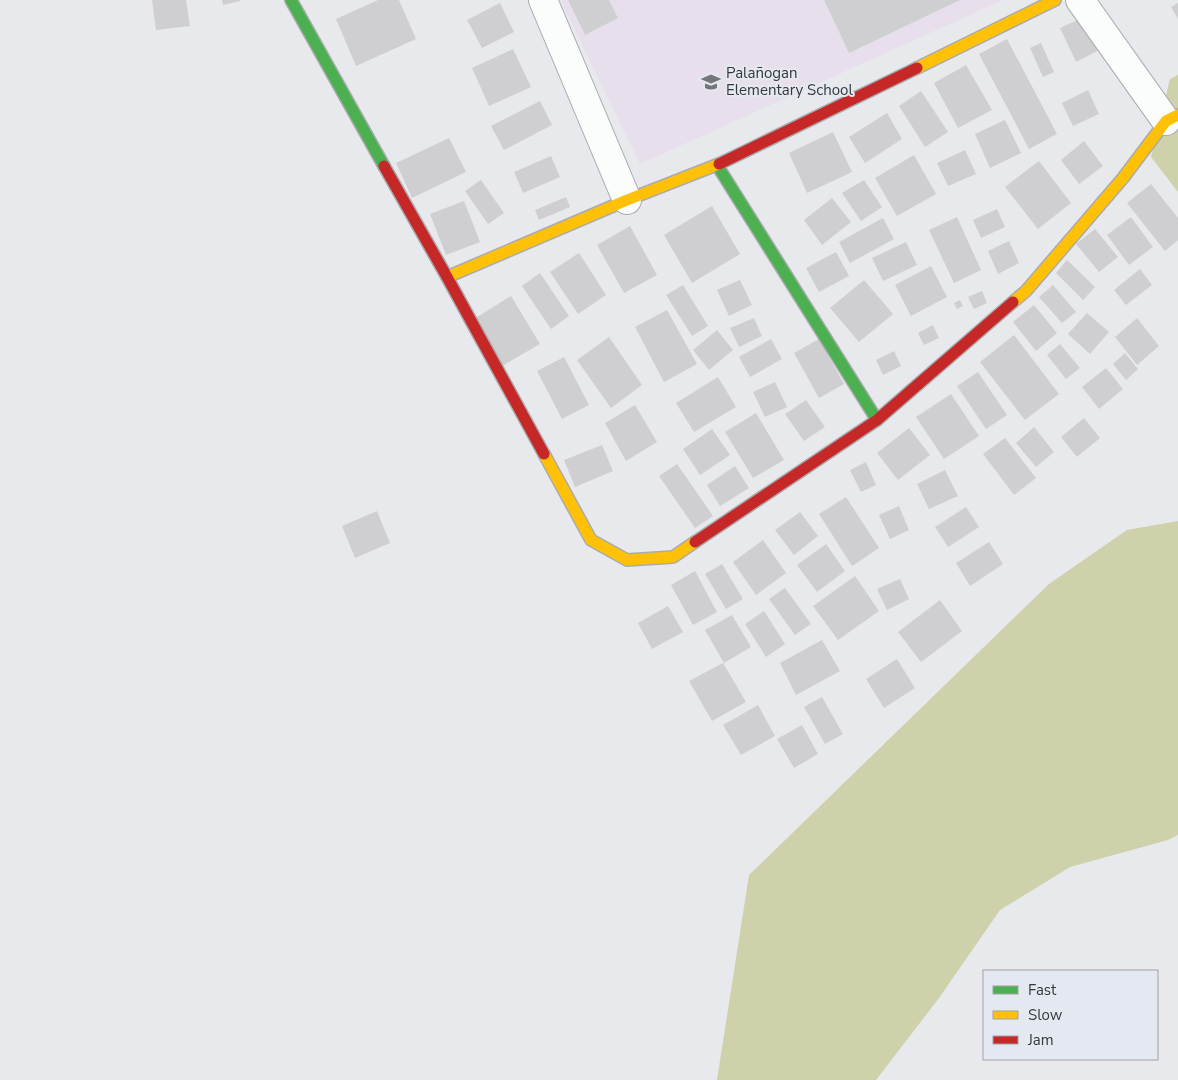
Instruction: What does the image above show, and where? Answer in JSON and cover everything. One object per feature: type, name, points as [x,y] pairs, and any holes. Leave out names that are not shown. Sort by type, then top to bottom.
[{"type":"street","points":[[291,0],[447,277],[591,540],[627,560],[673,557],[877,420],[1026,291],[1172,118],[1080,0]]},
{"type":"street","points":[[543,0],[627,200]]},
{"type":"street","points":[[447,277],[627,200],[717,165],[1055,0]]},
{"type":"street","points":[[717,165],[877,420]]},
{"type":"shaded area","name":"Palañogan Elementary School","points":[[560,0],[1003,0],[640,164]]},
{"type":"green space","points":[[1178,75],[1178,192],[1151,157],[1170,79]]},
{"type":"green space","points":[[1178,521],[1178,835],[1168,840],[1070,867],[1000,910],[939,998],[876,1080],[717,1080],[749,875],[1049,584],[1127,530]]},
{"type":"building","points":[[152,0],[186,0],[190,26],[156,30]]},
{"type":"building","points":[[222,0],[240,0],[240,1],[223,5]]},
{"type":"building","points":[[378,0],[399,0],[416,39],[356,66],[336,19]]},
{"type":"building","points":[[568,0],[609,0],[618,18],[585,35]]},
{"type":"building","points":[[824,0],[960,0],[849,53]]},
{"type":"building","points":[[500,3],[514,32],[482,48],[467,20]]},
{"type":"building","points":[[1178,3],[1178,19],[1171,7]]},
{"type":"building","points":[[1084,17],[1099,50],[1076,62],[1060,28]]},
{"type":"building","points":[[1007,39],[1057,134],[1029,149],[979,54]]},
{"type":"building","points":[[1041,43],[1054,72],[1043,77],[1030,48]]},
{"type":"building","points":[[513,49],[531,87],[489,106],[472,68]]},
{"type":"building","points":[[966,65],[992,110],[958,128],[934,83]]},
{"type":"building","points":[[1088,90],[1099,114],[1073,126],[1062,103]]},
{"type":"building","points":[[921,91],[948,132],[925,147],[899,106]]},
{"type":"building","points":[[540,101],[552,125],[504,150],[491,126]]},
{"type":"building","points":[[887,113],[902,139],[865,163],[849,137]]},
{"type":"building","points":[[1005,120],[1021,153],[990,168],[975,134]]},
{"type":"building","points":[[833,132],[852,172],[807,193],[789,153]]},
{"type":"building","points":[[449,138],[466,172],[412,198],[396,163]]},
{"type":"building","points":[[1084,141],[1103,166],[1079,184],[1061,160]]},
{"type":"building","points":[[965,150],[976,174],[948,186],[937,163]]},
{"type":"building","points":[[914,155],[936,194],[897,216],[875,178]]},
{"type":"building","points":[[551,156],[560,177],[523,193],[514,172]]},
{"type":"building","points":[[1039,161],[1071,203],[1038,229],[1005,187]]},
{"type":"building","points":[[481,180],[504,213],[488,224],[465,191]]},
{"type":"building","points":[[864,180],[882,207],[861,221],[842,193]]},
{"type":"building","points":[[1151,184],[1178,218],[1178,240],[1165,251],[1127,203]]},
{"type":"building","points":[[566,197],[570,207],[539,220],[535,210]]},
{"type":"building","points":[[832,198],[851,222],[822,245],[804,220]]},
{"type":"building","points":[[464,201],[480,242],[446,255],[430,214]]},
{"type":"building","points":[[712,206],[740,254],[692,283],[664,235]]},
{"type":"building","points":[[997,209],[1005,227],[981,238],[973,220]]},
{"type":"building","points":[[957,217],[981,270],[954,283],[929,230]]},
{"type":"building","points":[[1131,217],[1153,247],[1129,265],[1107,235]]},
{"type":"building","points":[[883,218],[894,239],[850,263],[839,242]]},
{"type":"building","points":[[630,226],[657,275],[624,293],[597,245]]},
{"type":"building","points":[[1095,229],[1118,257],[1099,272],[1076,244]]},
{"type":"building","points":[[1009,241],[1019,263],[998,274],[988,251]]},
{"type":"building","points":[[906,242],[917,265],[883,281],[872,258]]},
{"type":"building","points":[[836,252],[849,276],[819,292],[806,268]]},
{"type":"building","points":[[579,253],[606,295],[578,314],[550,272]]},
{"type":"building","points":[[1067,260],[1095,287],[1083,300],[1056,273]]},
{"type":"building","points":[[931,266],[947,297],[911,316],[895,285]]},
{"type":"building","points":[[1140,269],[1152,285],[1126,305],[1114,290]]},
{"type":"building","points":[[540,273],[569,316],[551,329],[522,286]]},
{"type":"building","points":[[740,280],[752,305],[729,316],[717,290]]},
{"type":"building","points":[[864,280],[893,314],[859,342],[830,308]]},
{"type":"building","points":[[683,285],[708,326],[692,336],[666,295]]},
{"type":"building","points":[[1053,285],[1076,312],[1062,323],[1039,297]]},
{"type":"building","points":[[982,291],[987,303],[974,309],[968,297]]},
{"type":"building","points":[[511,296],[540,344],[502,366],[474,319]]},
{"type":"building","points":[[960,300],[963,306],[957,309],[954,303]]},
{"type":"building","points":[[1034,305],[1057,333],[1036,351],[1013,322]]},
{"type":"building","points":[[667,310],[697,364],[664,382],[635,327]]},
{"type":"building","points":[[1087,313],[1109,332],[1090,354],[1068,334]]},
{"type":"building","points":[[754,318],[762,336],[739,347],[730,328]]},
{"type":"building","points":[[1137,318],[1159,346],[1137,365],[1115,337]]},
{"type":"building","points":[[933,325],[939,338],[924,345],[918,333]]},
{"type":"building","points":[[717,330],[733,350],[709,370],[693,350]]},
{"type":"building","points":[[1014,335],[1059,394],[1025,420],[980,362]]},
{"type":"building","points":[[609,337],[642,385],[611,408],[577,360]]},
{"type":"building","points":[[771,339],[782,359],[750,377],[739,357]]},
{"type":"building","points":[[819,339],[844,384],[819,398],[794,353]]},
{"type":"building","points":[[1060,344],[1080,368],[1066,379],[1047,355]]},
{"type":"building","points":[[894,351],[901,366],[883,375],[876,360]]},
{"type":"building","points":[[1125,353],[1138,369],[1126,380],[1113,364]]},
{"type":"building","points":[[564,357],[589,405],[562,419],[537,371]]},
{"type":"building","points":[[1106,368],[1123,389],[1099,409],[1082,387]]},
{"type":"building","points":[[978,372],[1007,415],[986,429],[957,386]]},
{"type":"building","points":[[718,377],[736,407],[694,432],[676,403]]},
{"type":"building","points":[[775,382],[787,407],[765,417],[753,392]]},
{"type":"building","points":[[951,394],[979,436],[944,459],[916,417]]},
{"type":"building","points":[[806,400],[825,427],[804,441],[785,414]]},
{"type":"building","points":[[635,405],[657,442],[626,461],[605,423]]},
{"type":"building","points":[[756,413],[784,460],[753,478],[725,432]]},
{"type":"building","points":[[1084,418],[1100,438],[1077,457],[1061,437]]},
{"type":"building","points":[[1034,427],[1054,452],[1036,467],[1016,443]]},
{"type":"building","points":[[909,428],[930,455],[898,480],[877,453]]},
{"type":"building","points":[[712,429],[730,455],[700,475],[683,449]]},
{"type":"building","points":[[1005,438],[1036,478],[1014,495],[983,454]]},
{"type":"building","points":[[602,445],[613,471],[575,487],[564,460]]},
{"type":"building","points":[[866,462],[876,485],[861,492],[850,470]]},
{"type":"building","points":[[677,464],[713,516],[695,528],[659,476]]},
{"type":"building","points":[[735,466],[749,488],[720,506],[707,485]]},
{"type":"building","points":[[945,470],[958,496],[929,509],[917,484]]},
{"type":"building","points":[[846,497],[879,548],[852,566],[819,514]]},
{"type":"building","points":[[899,506],[909,530],[890,539],[879,515]]},
{"type":"building","points":[[966,507],[979,527],[948,547],[935,527]]},
{"type":"building","points":[[377,511],[390,543],[355,558],[342,526]]},
{"type":"building","points":[[800,512],[818,536],[794,555],[775,530]]},
{"type":"building","points":[[763,540],[786,573],[756,595],[733,562]]},
{"type":"building","points":[[989,542],[1003,564],[970,586],[956,563]]},
{"type":"building","points":[[826,544],[845,571],[817,592],[797,565]]},
{"type":"building","points":[[722,564],[743,599],[726,609],[705,574]]},
{"type":"building","points":[[695,571],[717,612],[693,625],[671,585]]},
{"type":"building","points":[[855,576],[879,611],[838,640],[813,606]]},
{"type":"building","points":[[900,579],[909,599],[887,610],[877,589]]},
{"type":"building","points":[[785,588],[811,624],[795,635],[769,599]]},
{"type":"building","points":[[940,600],[962,631],[921,662],[898,632]]},
{"type":"building","points":[[668,606],[683,632],[652,649],[638,623]]},
{"type":"building","points":[[764,611],[785,644],[766,657],[745,624]]},
{"type":"building","points":[[732,615],[751,647],[724,663],[705,630]]},
{"type":"building","points":[[822,640],[840,671],[796,695],[780,663]]},
{"type":"building","points":[[897,659],[915,688],[884,708],[866,679]]},
{"type":"building","points":[[723,663],[746,702],[712,721],[689,681]]},
{"type":"building","points":[[822,697],[843,734],[825,744],[804,707]]},
{"type":"building","points":[[758,705],[775,736],[741,755],[723,725]]},
{"type":"building","points":[[802,725],[818,754],[794,768],[777,739]]},
{"type":"traffic: fast","points":[[291,0],[384,166]]},
{"type":"traffic: fast","points":[[717,165],[877,420]]},
{"type":"traffic: slow","points":[[917,68],[1055,0]]},
{"type":"traffic: slow","points":[[1013,302],[1026,291],[1123,178],[1166,121],[1178,115]]},
{"type":"traffic: slow","points":[[447,277],[627,200],[719,164]]},
{"type":"traffic: slow","points":[[544,454],[591,540],[627,560],[673,557],[695,542]]},
{"type":"traffic: jam","points":[[719,164],[917,68]]},
{"type":"traffic: jam","points":[[384,166],[544,454]]},
{"type":"traffic: jam","points":[[695,542],[877,420],[1013,302]]},
{"type":"place","name":"Palañogan Elementary School","points":[[711,82]]}]
